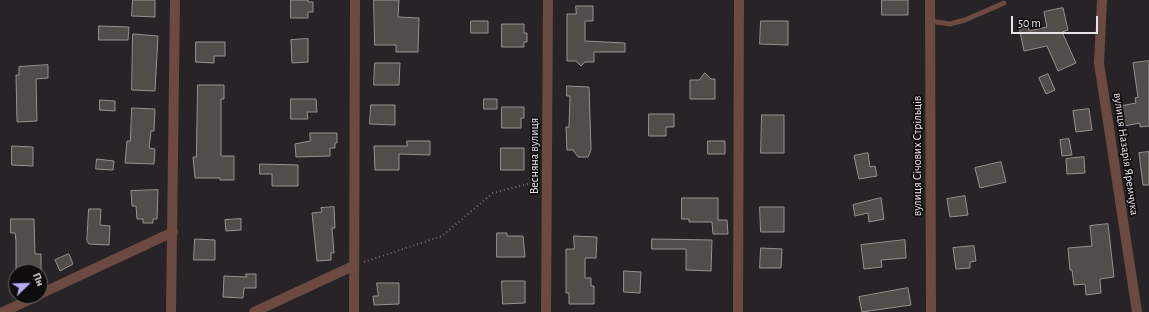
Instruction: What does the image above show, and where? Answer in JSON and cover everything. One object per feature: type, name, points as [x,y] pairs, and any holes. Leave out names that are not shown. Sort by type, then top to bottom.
[{"type":"street","points":[[171,312],[175,0]]},
{"type":"street","points":[[354,312],[355,0]]},
{"type":"street","name":"Весняна вулиця","points":[[546,312],[548,0]]},
{"type":"street","points":[[738,312],[739,0]]},
{"type":"street","name":"вулиця Січових Стрільців","points":[[930,0],[931,312]]},
{"type":"street","name":"вулиця Назарія Яремчука","points":[[1102,0],[1099,63],[1136,312]]},
{"type":"street","points":[[48,290],[173,232]]},
{"type":"street","points":[[254,312],[353,266]]},
{"type":"street","points":[[3,312],[20,304]]},
{"type":"lane","points":[[930,21],[950,24],[965,20],[1004,3]]},
{"type":"path","points":[[353,266],[442,236],[493,193],[547,179]]},
{"type":"building","points":[[133,0],[155,0],[155,17],[132,16]]},
{"type":"building","points":[[291,0],[308,0],[308,2],[313,2],[313,12],[308,12],[308,18],[291,18]]},
{"type":"building","points":[[374,0],[399,0],[398,17],[419,18],[418,52],[396,52],[396,45],[375,45]]},
{"type":"building","points":[[882,0],[908,0],[908,15],[882,15]]},
{"type":"building","points":[[576,6],[593,6],[593,21],[585,21],[585,41],[625,43],[625,52],[594,52],[594,62],[585,62],[581,66],[576,61],[567,61],[567,14],[576,14]]},
{"type":"building","points":[[1063,8],[1068,30],[1062,32],[1076,63],[1058,71],[1047,46],[1024,51],[1019,27],[1028,25],[1029,31],[1047,27],[1044,12]]},
{"type":"building","points":[[471,21],[488,21],[488,33],[471,33]]},
{"type":"building","points":[[761,21],[788,21],[788,45],[760,44]]},
{"type":"building","points":[[502,24],[524,24],[524,33],[527,33],[527,42],[524,42],[524,47],[502,47]]},
{"type":"building","points":[[99,26],[129,27],[128,40],[99,40]]},
{"type":"building","points":[[133,34],[158,36],[155,91],[132,90]]},
{"type":"building","points":[[308,39],[308,62],[292,63],[291,40]]},
{"type":"building","points":[[196,42],[225,42],[225,56],[214,56],[214,63],[196,62]]},
{"type":"building","points":[[1149,61],[1149,126],[1140,127],[1140,123],[1119,127],[1115,107],[1136,103],[1135,98],[1138,97],[1133,63]]},
{"type":"building","points":[[375,63],[400,63],[399,85],[374,85]]},
{"type":"building","points":[[48,65],[48,78],[36,79],[37,121],[17,122],[16,75],[19,75],[19,67]]},
{"type":"building","points":[[705,73],[711,79],[715,79],[715,99],[690,99],[690,80],[699,80]]},
{"type":"building","points":[[1048,74],[1055,90],[1046,94],[1039,78]]},
{"type":"building","points":[[198,85],[224,85],[224,99],[221,99],[221,156],[234,156],[234,180],[220,180],[220,178],[195,178],[193,157],[196,157]]},
{"type":"building","points":[[567,86],[589,87],[591,150],[588,157],[578,157],[573,150],[567,150],[566,127],[569,127],[570,96],[567,96]]},
{"type":"building","points":[[291,99],[316,99],[317,112],[307,112],[308,119],[291,119]]},
{"type":"building","points":[[484,99],[497,99],[497,109],[484,109]]},
{"type":"building","points":[[100,100],[115,101],[115,111],[100,110]]},
{"type":"building","points":[[371,105],[395,105],[395,125],[370,124]]},
{"type":"building","points":[[502,107],[524,107],[524,118],[521,118],[521,128],[502,128]]},
{"type":"building","points":[[132,108],[155,109],[154,131],[151,131],[149,148],[155,149],[154,164],[125,163],[127,141],[130,141]]},
{"type":"building","points":[[1089,109],[1092,130],[1076,132],[1073,111]]},
{"type":"building","points":[[649,114],[674,114],[674,127],[666,127],[666,136],[649,136]]},
{"type":"building","points":[[762,115],[784,115],[784,153],[761,153]]},
{"type":"building","points":[[310,133],[337,133],[337,143],[335,143],[335,148],[330,148],[330,156],[296,157],[295,144],[310,141]]},
{"type":"building","points":[[1069,139],[1072,155],[1062,156],[1060,140]]},
{"type":"building","points":[[407,141],[430,141],[430,155],[399,154],[399,170],[375,170],[374,146],[407,146]]},
{"type":"building","points":[[708,141],[725,141],[725,154],[708,154]]},
{"type":"building","points":[[12,146],[33,147],[33,166],[12,165]]},
{"type":"building","points":[[501,148],[524,148],[524,170],[501,170]]},
{"type":"building","points":[[1149,152],[1149,185],[1143,185],[1139,153]]},
{"type":"building","points":[[868,153],[870,167],[875,166],[877,176],[859,179],[854,156]]},
{"type":"building","points":[[1084,157],[1085,173],[1067,174],[1066,159]]},
{"type":"building","points":[[97,159],[114,161],[113,170],[96,169]]},
{"type":"building","points":[[1001,162],[1006,182],[980,188],[975,168]]},
{"type":"building","points":[[260,164],[298,165],[298,186],[272,186],[272,174],[260,174]]},
{"type":"building","points":[[158,190],[157,219],[153,219],[153,223],[143,223],[143,219],[137,219],[136,206],[132,206],[131,191]]},
{"type":"building","points":[[965,196],[968,215],[950,217],[947,199]]},
{"type":"building","points":[[682,198],[718,198],[718,220],[727,220],[728,234],[713,234],[712,222],[689,222],[689,219],[682,219]]},
{"type":"building","points":[[881,198],[884,219],[869,222],[868,213],[855,216],[853,205]]},
{"type":"building","points":[[334,207],[335,228],[332,228],[334,253],[331,253],[331,260],[317,261],[312,213],[322,212],[321,208]]},
{"type":"building","points":[[760,207],[784,207],[784,232],[761,232]]},
{"type":"building","points":[[89,209],[101,209],[100,225],[110,226],[109,245],[89,244],[87,241]]},
{"type":"building","points":[[11,219],[34,219],[35,254],[41,254],[41,264],[16,264],[15,233],[11,233]]},
{"type":"building","points":[[241,219],[241,230],[226,231],[225,220]]},
{"type":"building","points":[[1108,224],[1114,277],[1100,279],[1101,293],[1086,295],[1085,284],[1074,285],[1072,270],[1070,270],[1068,248],[1092,246],[1090,226]]},
{"type":"building","points":[[497,233],[507,233],[507,236],[523,236],[525,257],[497,257]]},
{"type":"building","points":[[574,236],[597,237],[596,258],[585,258],[585,278],[591,278],[591,286],[594,286],[594,304],[569,304],[569,293],[566,293],[566,249],[574,249]]},
{"type":"building","points":[[195,239],[215,240],[215,260],[194,260]]},
{"type":"building","points":[[652,239],[712,240],[711,271],[686,270],[686,249],[652,249]]},
{"type":"building","points":[[905,240],[906,258],[881,260],[882,267],[864,269],[861,245]]},
{"type":"building","points":[[974,246],[976,261],[970,262],[970,268],[956,269],[953,248]]},
{"type":"building","points":[[761,248],[782,249],[781,268],[760,268]]},
{"type":"building","points":[[69,254],[73,264],[60,271],[55,260]]},
{"type":"building","points":[[624,271],[641,272],[640,293],[624,292]]},
{"type":"building","points":[[246,274],[256,274],[256,288],[244,288],[243,298],[223,297],[224,276],[246,277]]},
{"type":"building","points":[[502,281],[525,281],[525,303],[503,304]]},
{"type":"building","points":[[377,283],[399,283],[399,304],[374,305],[373,296],[378,296]]},
{"type":"building","points":[[908,288],[911,305],[862,312],[859,297]]}]
